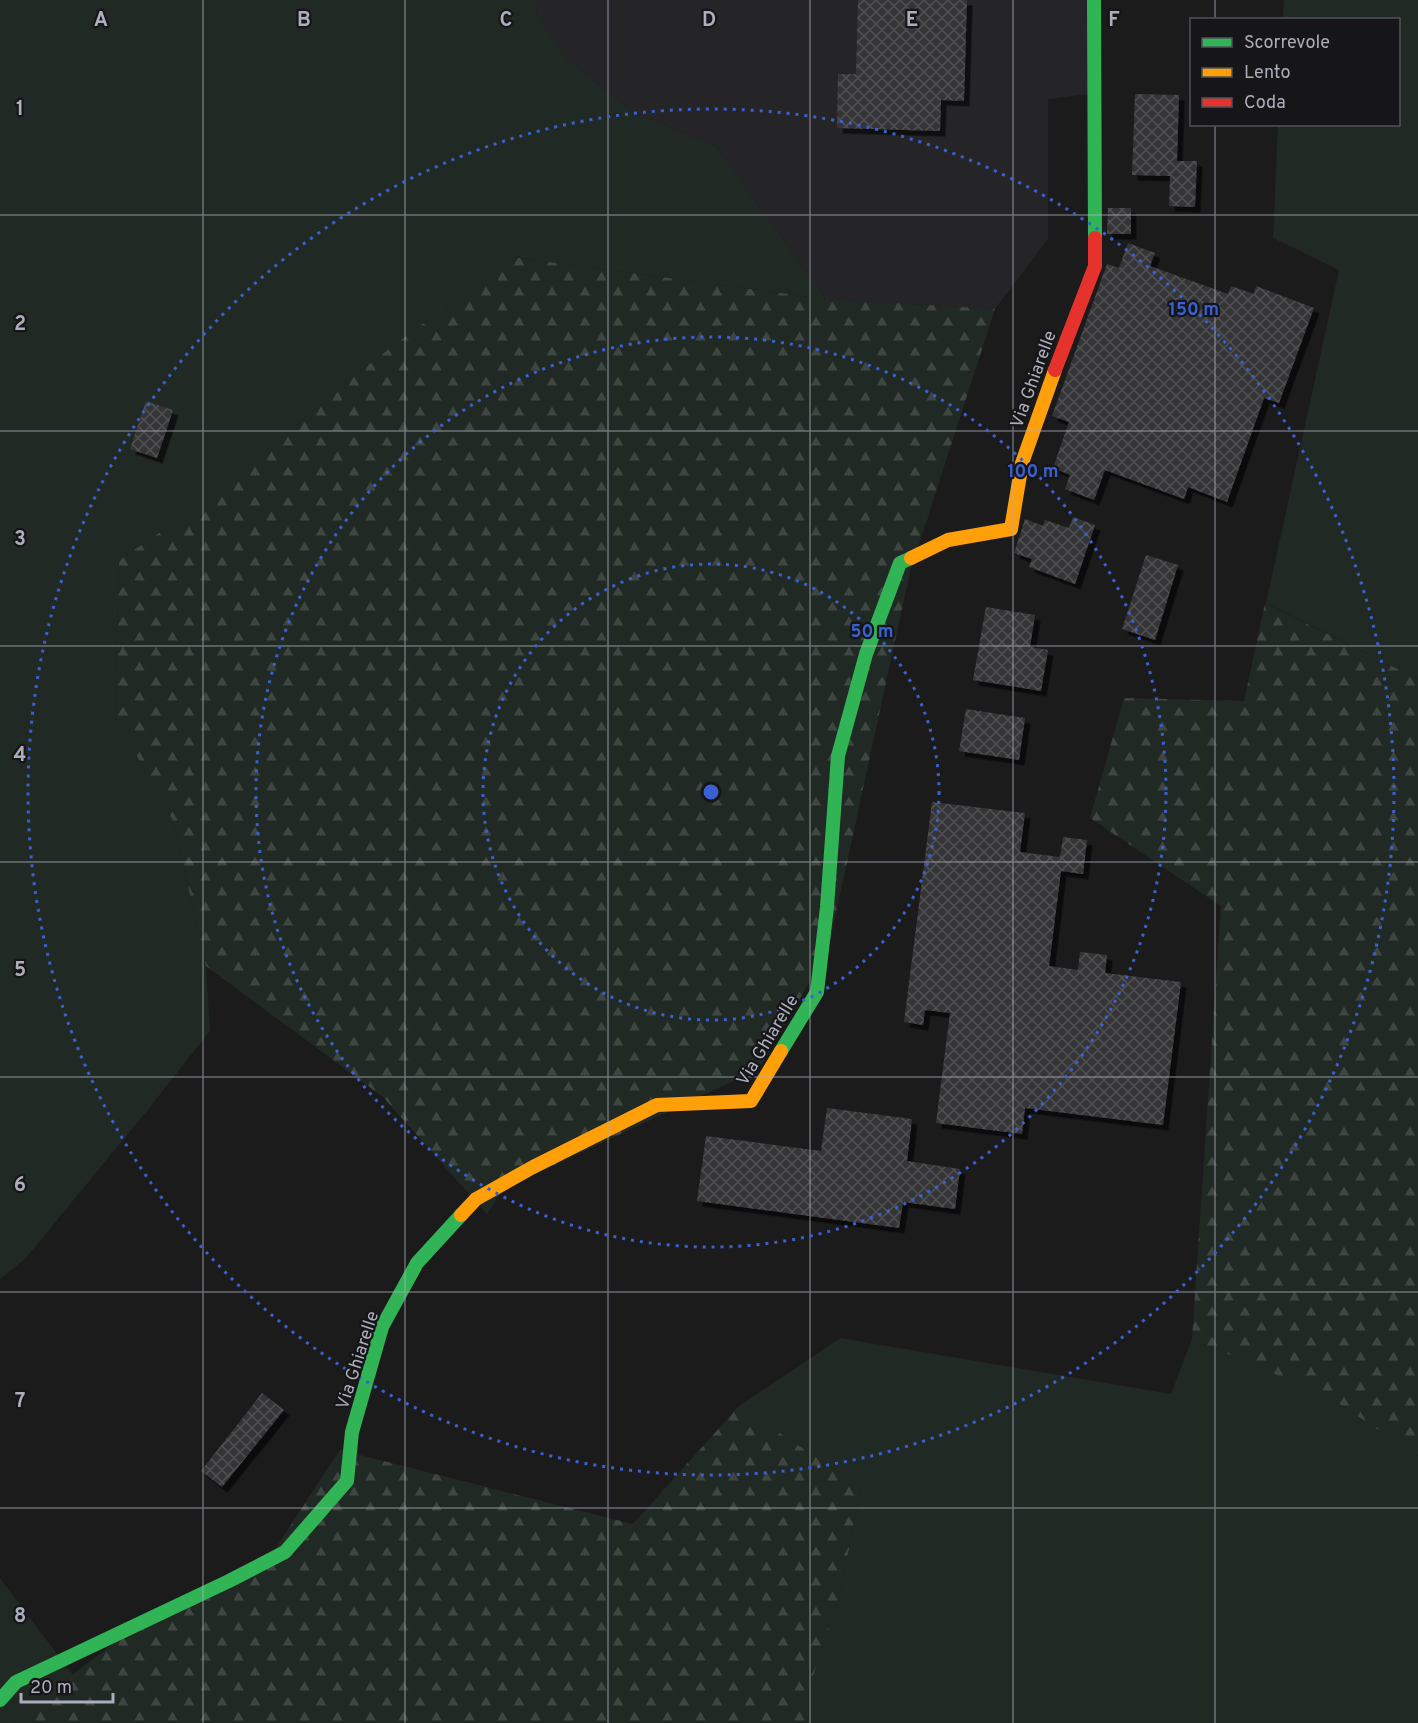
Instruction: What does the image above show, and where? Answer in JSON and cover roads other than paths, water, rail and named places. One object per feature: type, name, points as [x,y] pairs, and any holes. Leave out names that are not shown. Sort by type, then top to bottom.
[{"type":"street","name":"Via Ghiarelle","points":[[0,1700],[16,1682],[219,1586],[285,1552],[347,1481],[352,1432],[382,1327],[417,1263],[476,1199],[533,1167],[657,1105],[751,1101],[818,992],[838,756],[866,654],[900,563],[948,540],[1011,529],[1022,463],[1095,266],[1094,0]]}]
